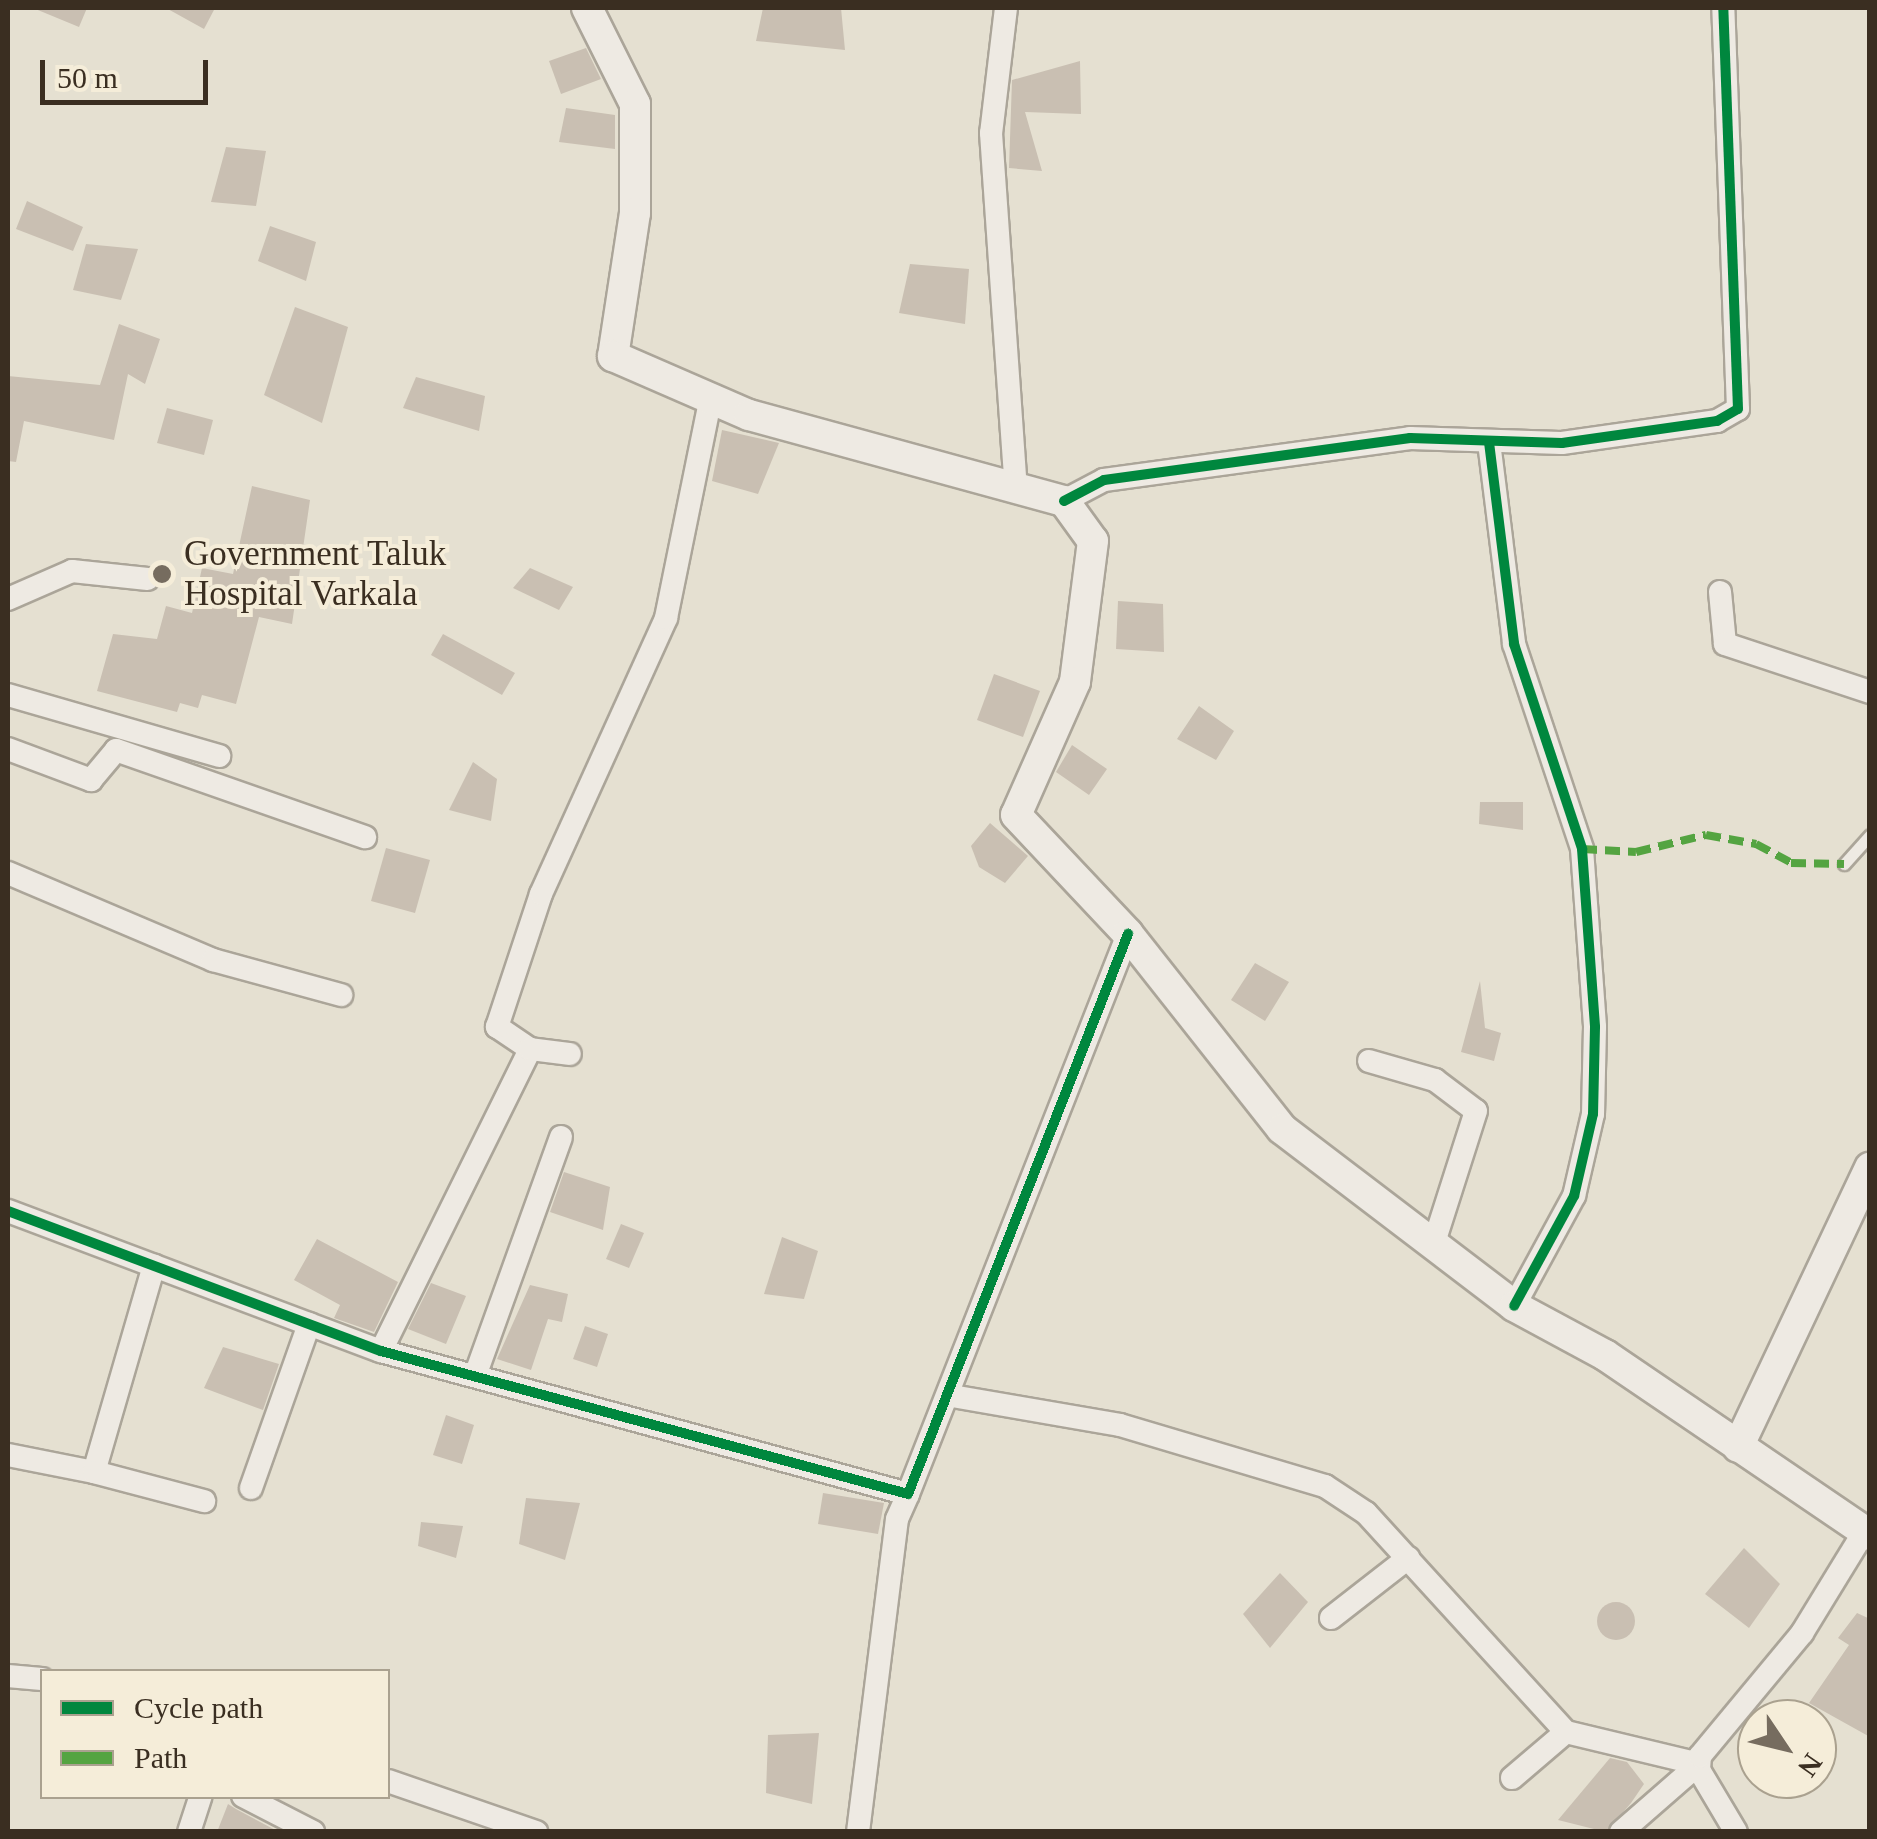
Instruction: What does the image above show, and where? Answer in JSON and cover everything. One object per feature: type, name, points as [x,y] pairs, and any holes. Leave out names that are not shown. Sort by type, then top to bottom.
[{"type":"main road","points":[[588,8],[635,104],[635,213],[613,356],[710,397],[1064,501],[1093,541],[1075,682],[1016,814],[1128,934],[1261,1110],[1514,1306],[1605,1354],[1866,1534]]},
{"type":"main road","points":[[1738,1447],[1870,1168]]},
{"type":"street","points":[[1006,8],[991,133],[1016,487]]},
{"type":"street","points":[[1064,501],[1104,480],[1410,438],[1490,442],[1581,440],[1717,421],[1738,409],[1723,8]]},
{"type":"street","points":[[570,1054],[530,1049],[498,1027],[541,894],[666,618],[710,397]]},
{"type":"street","points":[[1490,442],[1514,644],[1582,849],[1595,1028],[1593,1114],[1574,1196],[1514,1306]]},
{"type":"street","points":[[8,598],[72,571],[148,579]]},
{"type":"street","points":[[1720,592],[1725,644],[1870,692]]},
{"type":"street","points":[[8,695],[219,756]]},
{"type":"street","points":[[8,749],[91,780],[116,750],[365,837]]},
{"type":"street","points":[[8,873],[213,960],[341,995]]},
{"type":"street","points":[[858,1832],[908,1494],[952,1396],[1128,934]]},
{"type":"street","points":[[382,1351],[530,1049]]},
{"type":"street","points":[[1369,1060],[1435,1080],[1476,1111],[1433,1246]]},
{"type":"street","points":[[475,1376],[561,1137]]},
{"type":"street","points":[[8,1211],[382,1351],[908,1494]]},
{"type":"street","points":[[94,1472],[154,1266]]},
{"type":"street","points":[[252,1488],[309,1324]]},
{"type":"street","points":[[952,1396],[1120,1424],[1325,1486],[1408,1558],[1566,1732],[1698,1764],[1736,1832]]},
{"type":"street","points":[[8,1456],[94,1472],[204,1501]]},
{"type":"street","points":[[1621,1832],[1698,1764],[1802,1632],[1866,1534]]},
{"type":"street","points":[[1330,1618],[1408,1558]]},
{"type":"street","points":[[8,1676],[40,1679]]},
{"type":"street","points":[[1512,1778],[1566,1732]]},
{"type":"street","points":[[390,1782],[536,1832]]},
{"type":"street","points":[[189,1832],[200,1799]]},
{"type":"street","points":[[249,1799],[312,1832]]},
{"type":"lane","points":[[1844,864],[1870,835]]},
{"type":"building","points":[[33,8],[87,8],[79,27]]},
{"type":"building","points":[[166,8],[215,8],[204,29]]},
{"type":"building","points":[[763,8],[841,8],[845,50],[756,41]]},
{"type":"building","points":[[586,48],[601,79],[561,94],[549,61]]},
{"type":"building","points":[[1080,61],[1081,114],[1025,112],[1042,171],[1009,168],[1012,80]]},
{"type":"building","points":[[566,108],[615,115],[615,149],[559,142]]},
{"type":"building","points":[[226,147],[266,151],[256,206],[211,202]]},
{"type":"building","points":[[27,201],[83,227],[73,251],[16,229]]},
{"type":"building","points":[[270,226],[316,242],[306,281],[258,261]]},
{"type":"building","points":[[86,244],[138,249],[121,300],[73,290]]},
{"type":"building","points":[[910,264],[969,269],[965,324],[899,313]]},
{"type":"building","points":[[295,307],[348,327],[322,423],[264,395]]},
{"type":"building","points":[[119,324],[160,339],[145,384],[128,374],[114,440],[24,421],[16,462],[8,461],[8,376],[100,385]]},
{"type":"building","points":[[416,377],[485,396],[479,431],[403,408]]},
{"type":"building","points":[[167,408],[213,420],[204,455],[157,443]]},
{"type":"building","points":[[722,430],[779,443],[758,494],[712,481]]},
{"type":"building","points":[[252,486],[310,500],[292,624],[259,617],[236,704],[202,695],[198,708],[180,703],[177,712],[97,691],[113,634],[157,639],[166,606],[192,613],[202,568],[233,574]]},
{"type":"building","points":[[530,568],[573,587],[559,610],[513,588]]},
{"type":"building","points":[[1118,601],[1163,604],[1164,652],[1116,649]]},
{"type":"building","points":[[443,634],[515,673],[502,695],[431,655]]},
{"type":"building","points":[[994,674],[1040,691],[1023,737],[977,720]]},
{"type":"building","points":[[1199,706],[1234,731],[1216,760],[1177,739]]},
{"type":"building","points":[[1072,745],[1107,769],[1089,795],[1056,772]]},
{"type":"building","points":[[473,762],[497,779],[491,821],[449,810]]},
{"type":"building","points":[[1480,802],[1523,802],[1523,830],[1479,824]]},
{"type":"building","points":[[990,823],[1028,856],[1005,883],[979,867],[971,846]]},
{"type":"building","points":[[386,848],[430,860],[415,913],[371,901]]},
{"type":"building","points":[[1255,963],[1289,982],[1265,1021],[1231,1000]]},
{"type":"building","points":[[1480,981],[1485,1028],[1501,1033],[1494,1061],[1461,1052]]},
{"type":"building","points":[[564,1172],[610,1187],[603,1230],[550,1212]]},
{"type":"building","points":[[621,1224],[644,1233],[629,1268],[606,1259]]},
{"type":"building","points":[[782,1237],[818,1251],[804,1299],[764,1294]]},
{"type":"building","points":[[317,1239],[398,1282],[374,1332],[334,1318],[340,1305],[294,1280]]},
{"type":"building","points":[[431,1283],[466,1296],[446,1344],[408,1329]]},
{"type":"building","points":[[530,1285],[568,1294],[562,1322],[548,1319],[531,1370],[497,1359]]},
{"type":"building","points":[[585,1326],[608,1334],[597,1367],[573,1359]]},
{"type":"building","points":[[223,1347],[279,1364],[263,1410],[204,1388]]},
{"type":"building","points":[[446,1415],[474,1425],[462,1464],[433,1455]]},
{"type":"building","points":[[823,1493],[884,1503],[878,1534],[818,1524]]},
{"type":"building","points":[[526,1498],[580,1503],[565,1560],[519,1544]]},
{"type":"building","points":[[421,1522],[463,1526],[456,1558],[418,1546]]},
{"type":"building","points":[[1744,1548],[1780,1584],[1749,1628],[1705,1594]]},
{"type":"building","points":[[1280,1573],[1308,1602],[1270,1648],[1243,1614]]},
{"type":"building","points":[[1616,1602],[1629,1608],[1635,1621],[1629,1634],[1616,1640],[1603,1634],[1597,1621],[1603,1608]]},
{"type":"building","points":[[1857,1613],[1870,1619],[1870,1737],[1837,1719],[1837,1699],[1812,1699],[1849,1645],[1838,1638]]},
{"type":"building","points":[[819,1733],[812,1804],[766,1793],[768,1735]]},
{"type":"building","points":[[1610,1758],[1627,1762],[1644,1784],[1631,1803],[1606,1832],[1558,1820]]},
{"type":"building","points":[[228,1804],[236,1809],[279,1832],[217,1832]]},
{"type":"marked path","points":[[1582,849],[1636,852],[1706,835],[1756,844],[1791,863],[1844,864]]},
{"type":"cycle path","points":[[1064,501],[1104,480],[1410,438],[1562,443],[1717,421],[1738,409],[1723,8]]},
{"type":"cycle path","points":[[1489,442],[1514,644],[1582,849],[1595,1027],[1593,1114],[1574,1196],[1514,1306]]},
{"type":"cycle path","points":[[8,1211],[381,1351],[908,1494],[1128,934]]},
{"type":"place","name":"Government Taluk Hospital Varkala","points":[[162,574]]}]
